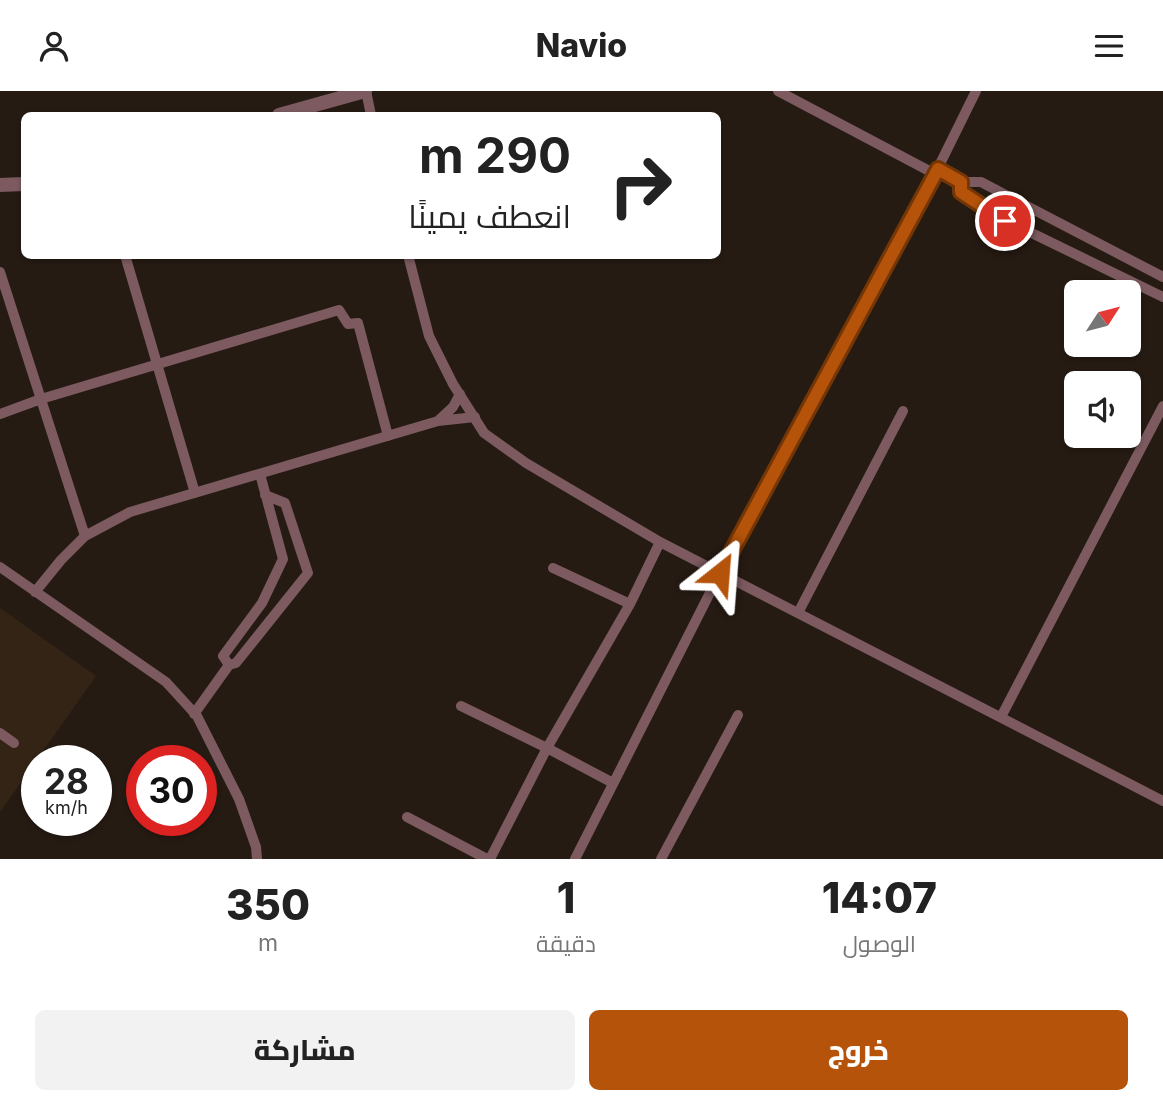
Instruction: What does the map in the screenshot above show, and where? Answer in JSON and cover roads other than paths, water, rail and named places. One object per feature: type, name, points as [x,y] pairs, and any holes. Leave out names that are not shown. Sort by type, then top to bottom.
[{"type":"street","points":[[290,112],[365,91],[370,112]]},
{"type":"street","points":[[778,91],[936,172],[961,182],[981,182],[1163,277]]},
{"type":"street","points":[[575,859],[720,573],[936,172],[976,91]]},
{"type":"street","points":[[961,182],[961,192],[1005,221],[1163,296]]},
{"type":"street","points":[[0,184],[21,184]]},
{"type":"street","points":[[126,259],[195,493]]},
{"type":"street","points":[[409,259],[429,336],[484,433],[526,463],[660,542],[1163,801]]},
{"type":"street","points":[[0,272],[85,536]]},
{"type":"street","points":[[0,414],[41,399],[339,310],[348,324],[358,323],[388,436]]},
{"type":"street","points":[[438,421],[453,407],[460,394]]},
{"type":"street","points":[[1001,717],[1163,406]]},
{"type":"street","points":[[798,613],[902,411]]},
{"type":"street","points":[[36,592],[61,560],[85,536],[130,512],[438,421],[475,417]]},
{"type":"street","points":[[229,664],[223,656],[262,603],[283,559],[260,474]]},
{"type":"street","points":[[194,714],[229,664],[236,663],[309,573],[285,503],[265,495]]},
{"type":"street","points":[[407,817],[489,859],[547,748],[631,604],[660,542]]},
{"type":"street","points":[[0,567],[166,682],[194,714],[239,799],[256,847],[257,859]]},
{"type":"street","points":[[553,568],[631,604]]},
{"type":"street","points":[[461,706],[613,783]]},
{"type":"street","points":[[661,859],[738,715]]},
{"type":"street","points":[[0,733],[14,743]]}]
